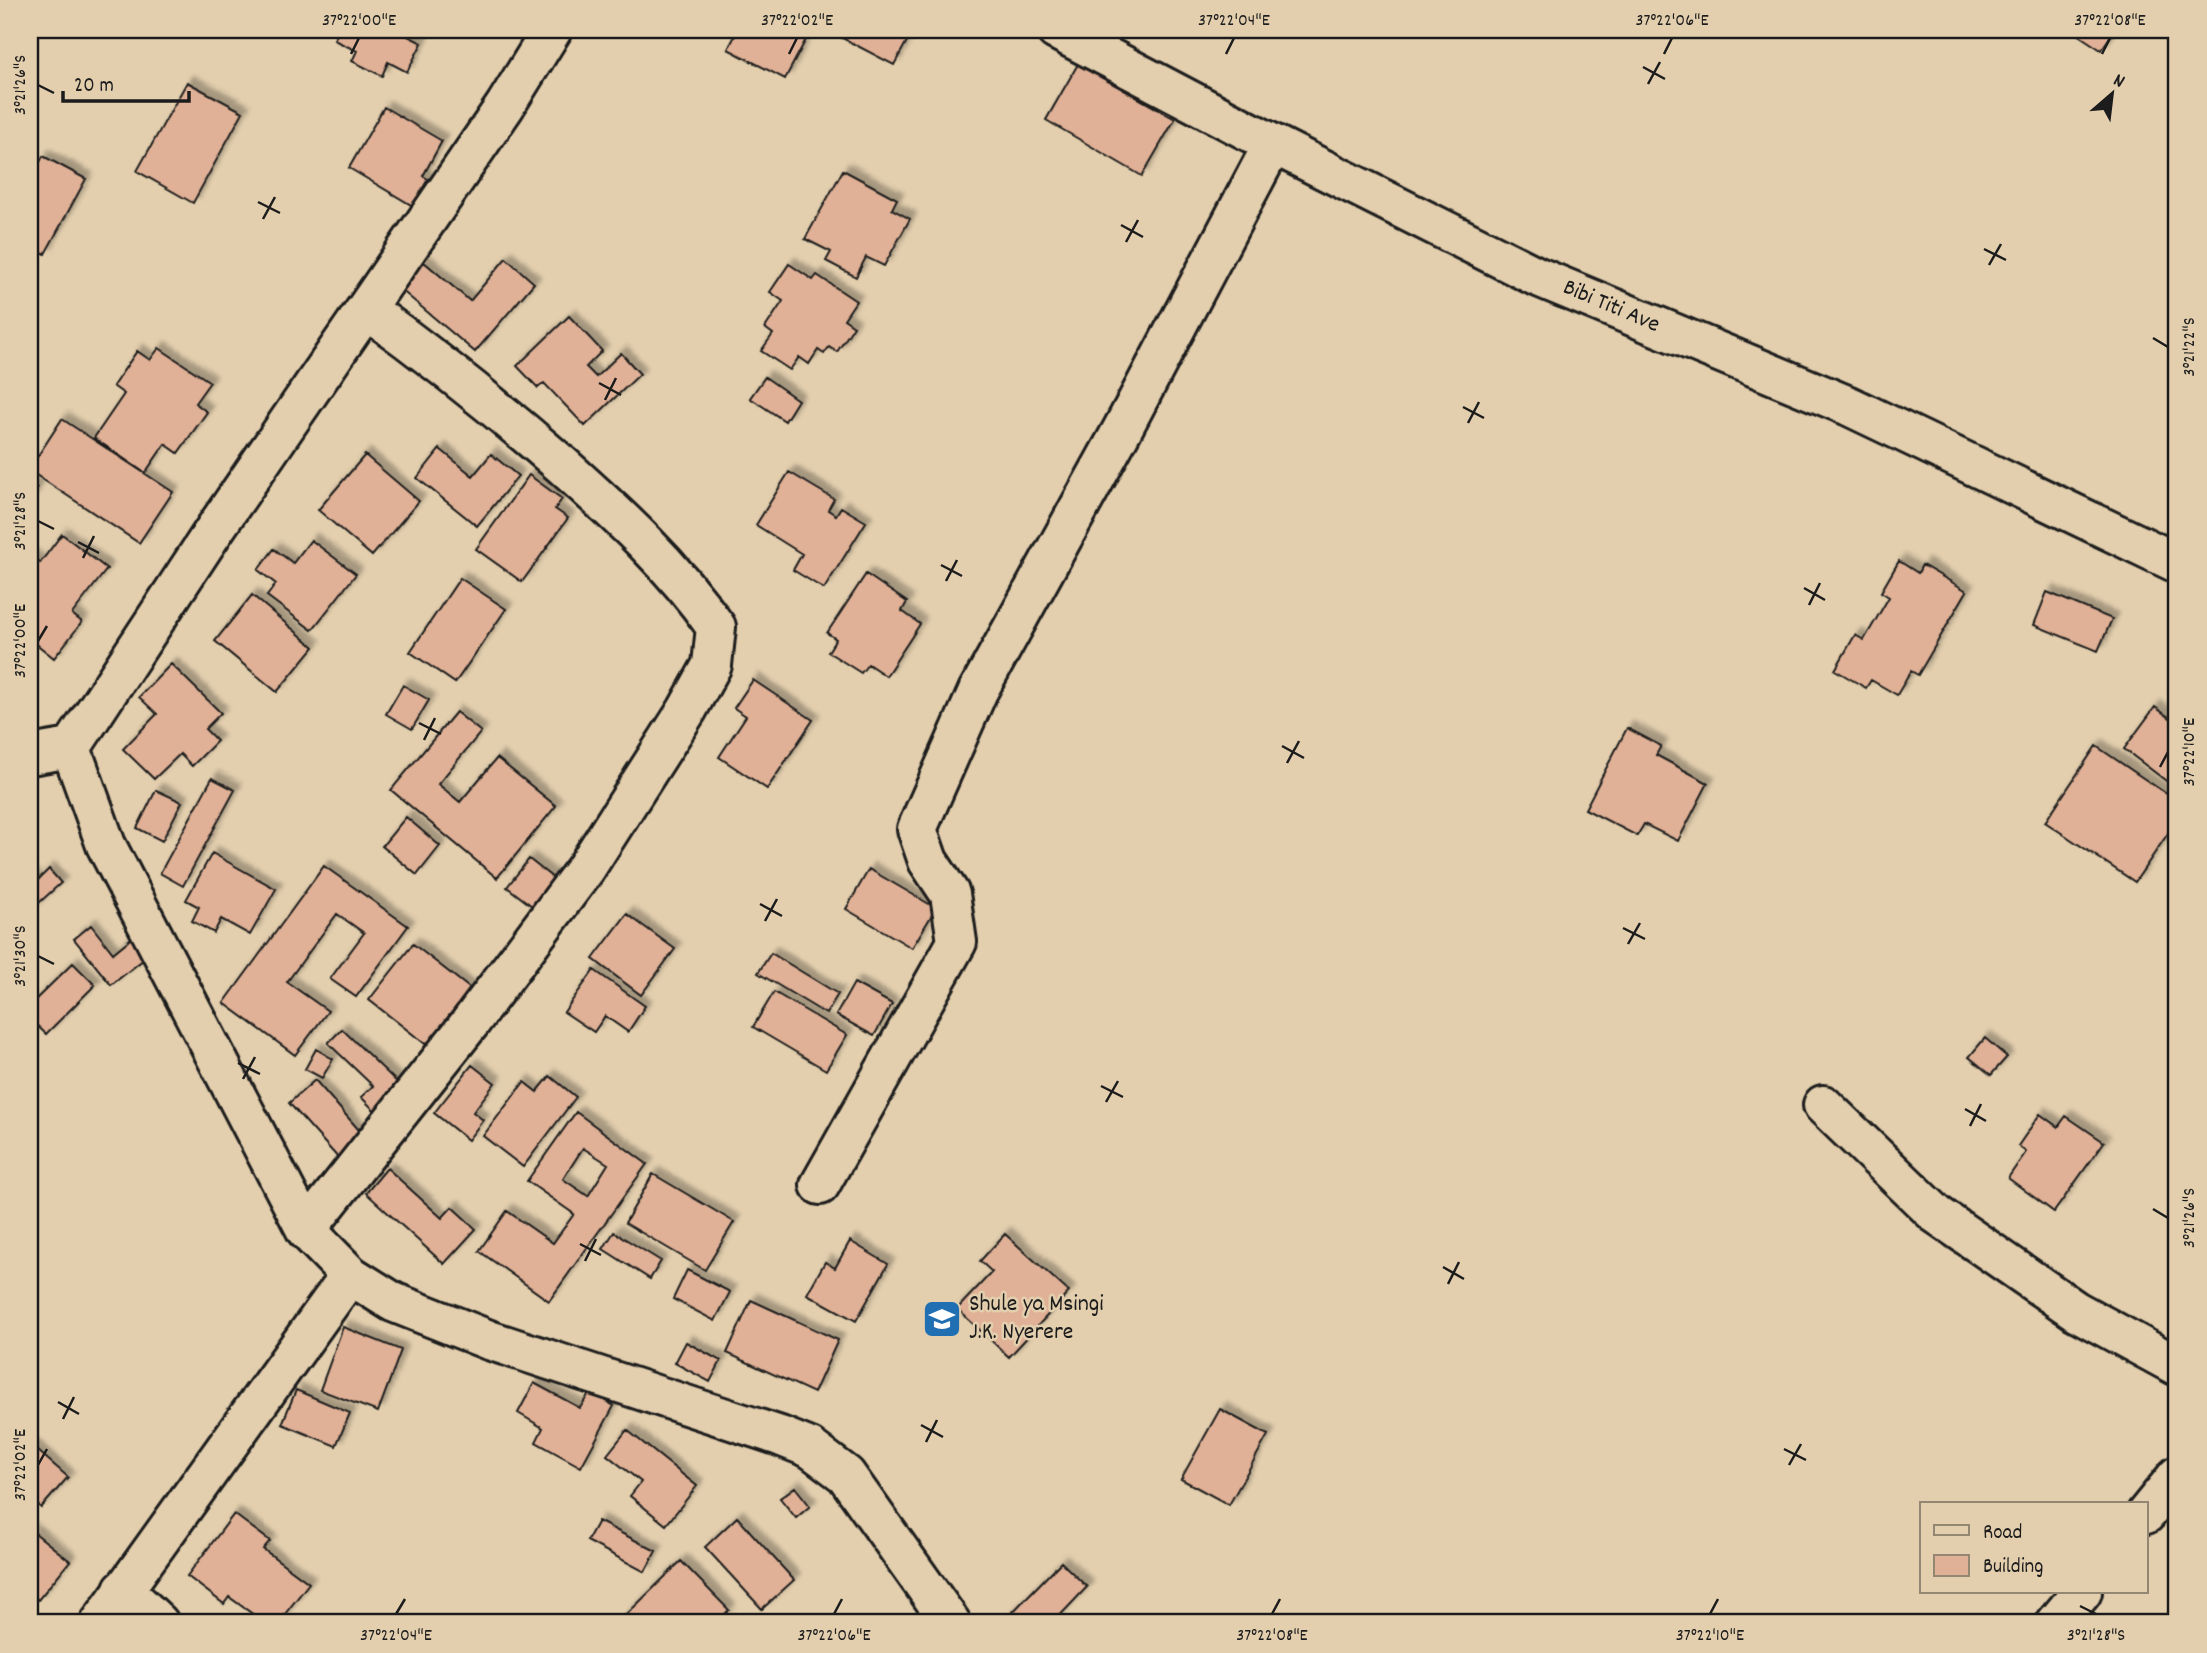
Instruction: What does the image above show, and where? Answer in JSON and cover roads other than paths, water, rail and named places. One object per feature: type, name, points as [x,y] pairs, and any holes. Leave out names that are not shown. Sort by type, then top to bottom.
[{"type":"street","points":[[30,755],[71,748],[215,529],[505,106],[552,30]]},
{"type":"street","name":"Bibi Titi Ave","points":[[1056,30],[1273,144],[1536,276],[1849,406],[2177,563]]},
{"type":"street","points":[[820,1185],[957,942],[950,894],[928,861],[918,829],[923,817],[978,691],[1122,430],[1273,144]]},
{"type":"street","points":[[306,1230],[470,1023],[586,868],[687,710],[712,665],[716,627],[692,592],[635,530],[453,372],[366,309]]},
{"type":"street","points":[[71,748],[106,845],[306,1230],[350,1275],[393,1302],[489,1340],[810,1448],[846,1475],[951,1623]]},
{"type":"street","points":[[1823,1105],[1936,1214],[2076,1311],[2177,1366]]},
{"type":"street","points":[[100,1623],[350,1275]]},
{"type":"street","points":[[2148,1512],[2177,1476]]},
{"type":"street","points":[[123,1589],[159,1623]]},
{"type":"street","points":[[2056,1623],[2080,1594]]},
{"type":"place","name":"Shule ya Msingi J.K. Nyerere","points":[[942,1319]]}]
